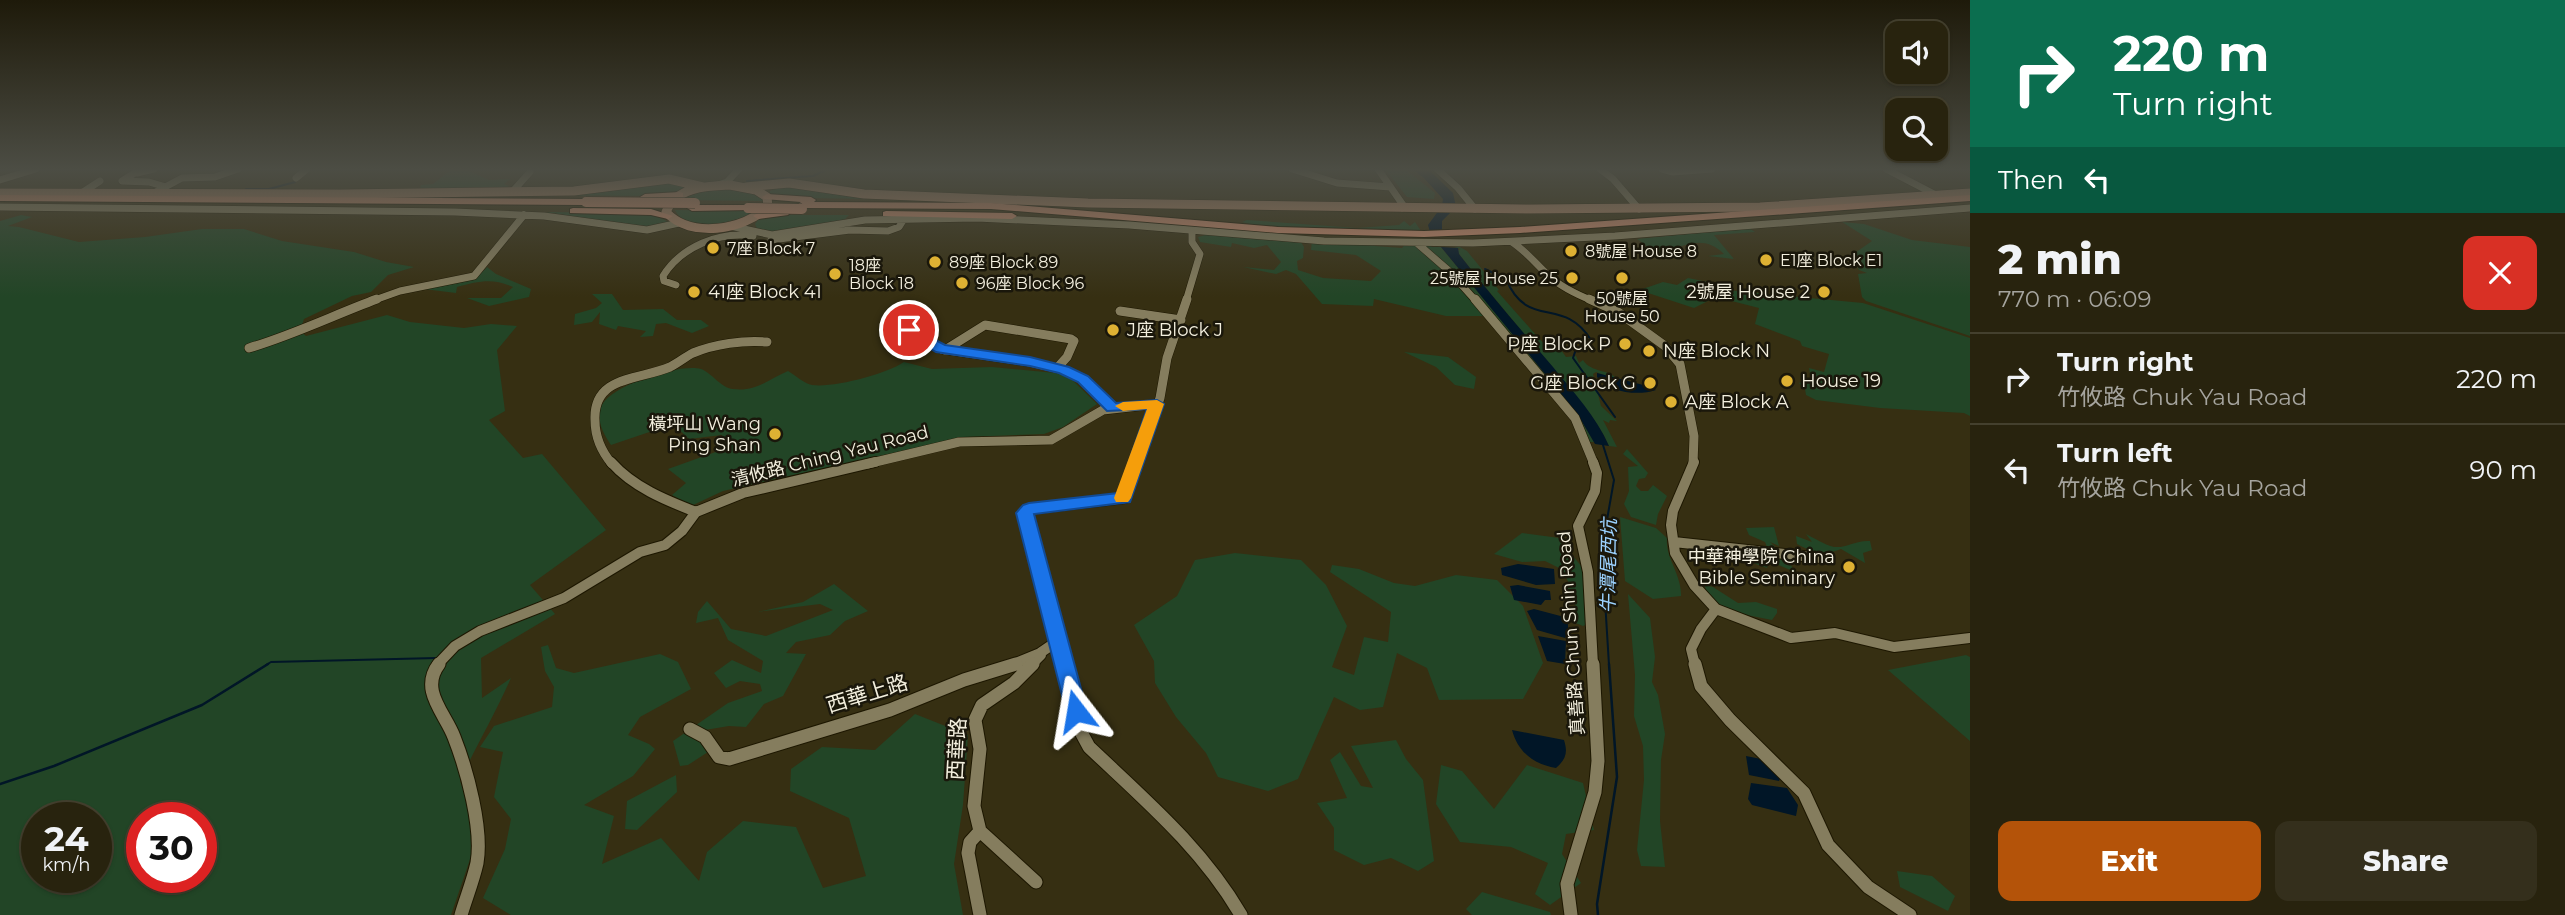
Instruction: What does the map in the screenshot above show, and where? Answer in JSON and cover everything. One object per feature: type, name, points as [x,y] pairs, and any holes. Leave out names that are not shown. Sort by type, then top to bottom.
[{"type":"highway","points":[[628,212],[651,212],[671,222]]},
{"type":"highway","points":[[989,212],[1269,235],[1460,239],[1882,212]]},
{"type":"highway","points":[[1067,212],[1303,232],[1429,239]]},
{"type":"highway","points":[[1098,212],[1213,225]]},
{"type":"highway","points":[[1460,239],[1784,212]]},
{"type":"highway","points":[[756,217],[779,213],[1064,216]]},
{"type":"main road","points":[[668,212],[671,222],[702,228],[729,226],[756,217],[762,212]]},
{"type":"street","points":[[400,212],[524,215],[640,229],[671,222]]},
{"type":"street","points":[[1460,239],[1512,241],[1895,212]]},
{"type":"street","points":[[249,348],[294,335],[326,318],[400,291],[474,276],[524,215]]},
{"type":"street","points":[[756,217],[751,226],[760,232],[792,231]]},
{"type":"street","points":[[676,285],[663,278],[674,261],[727,234],[742,233],[772,240],[850,230],[892,230],[900,227],[904,219]]},
{"type":"street","points":[[729,226],[743,226],[754,233],[766,235],[851,222],[1023,219],[1314,242],[1417,244],[1429,239]]},
{"type":"street","points":[[803,229],[811,236]]},
{"type":"street","points":[[1192,232],[1192,242],[1200,254],[1167,360],[1162,380],[1164,391],[1157,404],[1125,498],[1026,510],[1082,734],[1089,747],[1205,858],[1227,887],[1241,915]]},
{"type":"street","points":[[1512,241],[1532,257],[1550,277],[1574,293],[1618,312],[1665,346],[1680,364],[1694,436],[1694,461],[1673,511],[1671,525],[1675,553],[1688,577],[1716,609],[1791,638],[1835,633],[1894,646],[1970,638]]},
{"type":"street","name":"真善路 Chun Shin Road","points":[[1417,244],[1472,295],[1575,418],[1597,473],[1595,491],[1578,526],[1588,572],[1598,761],[1595,792],[1567,884],[1571,915]]},
{"type":"street","points":[[1120,311],[1181,320]]},
{"type":"street","points":[[888,324],[909,330],[945,350],[1057,368],[1083,379],[1112,408]]},
{"type":"street","points":[[945,350],[985,325],[1073,340],[1066,357],[1057,368]]},
{"type":"street","points":[[696,512],[669,502],[631,480],[606,459],[596,434],[594,411],[597,400],[618,383],[670,367],[692,354],[748,340],[767,342]]},
{"type":"street","name":"清攸路 Ching Yau Road","points":[[461,915],[477,862],[478,823],[454,736],[431,692],[436,667],[451,649],[472,635],[564,598],[640,552],[665,544],[682,531],[696,512],[743,493],[959,442],[1051,440],[1102,410],[1157,404]]},
{"type":"street","points":[[1674,542],[1821,558]]},
{"type":"street","points":[[1716,609],[1701,629],[1691,649],[1701,686],[1730,720],[1804,793],[1828,845],[1847,867],[1868,887],[1910,915]]},
{"type":"street","name":"西華上路","points":[[690,729],[705,737],[719,757],[729,759],[803,733],[878,714],[977,676],[1012,666],[1030,656],[1042,654],[1059,640]]},
{"type":"street","name":"西華路","points":[[980,915],[968,853],[970,842],[980,831],[975,821],[975,796],[982,756],[980,732],[975,720],[982,705],[1014,683],[1042,654]]},
{"type":"street","points":[[980,831],[1036,883]]},
{"type":"green space","points":[[544,212],[649,213],[669,222],[647,227]]},
{"type":"green space","points":[[676,212],[757,212],[727,222],[702,225],[681,218]]},
{"type":"green space","points":[[21,215],[32,217],[8,226],[79,242],[202,229],[244,229],[282,241],[354,252],[414,267],[388,275],[371,292],[352,296],[304,319],[300,331],[306,336],[387,315],[410,322],[464,328],[491,324],[517,326],[497,350],[505,411],[489,420],[523,458],[542,454],[606,530],[530,585],[555,614],[481,658],[482,698],[511,678],[460,781],[479,833],[451,915],[0,915],[0,221]]},
{"type":"green space","points":[[771,215],[849,215],[842,222],[776,232],[757,229],[755,224],[758,220]]},
{"type":"green space","points":[[1247,220],[1357,228],[1399,225],[1404,221],[1410,226],[1415,222],[1421,231],[1261,227],[1242,222]]},
{"type":"green space","points":[[1842,222],[1864,224],[1912,240],[1970,247],[1970,336],[1866,301],[1862,297],[1858,274],[1867,273],[1859,270],[1852,255],[1872,241]]},
{"type":"green space","points":[[1749,228],[1755,232],[1714,235],[1734,259],[1708,256],[1724,254],[1705,243],[1656,251],[1637,239]]},
{"type":"green space","points":[[1217,232],[1299,239],[1304,247],[1303,258],[1297,261],[1298,270],[1323,278],[1371,281],[1381,271],[1356,255],[1311,250],[1312,240],[1378,241],[1388,243],[1375,246],[1402,248],[1407,242],[1426,243],[1432,247],[1441,247],[1577,413],[1594,442],[1589,442],[1574,415],[1473,293],[1425,247],[1418,246],[1487,316],[1446,316],[1374,299],[1373,306],[1322,304],[1296,274],[1286,270],[1276,274],[1243,267],[1274,270],[1281,262],[1267,245],[1254,248],[1232,243],[1231,247],[1200,242],[1198,237]]},
{"type":"green space","points":[[1458,246],[1467,251],[1499,290],[1497,291],[1545,345],[1561,350],[1566,357],[1576,356],[1579,363],[1583,360],[1619,381],[1596,372],[1593,374],[1601,406],[1617,421],[1610,420],[1609,423],[1603,420],[1617,447],[1609,446],[1588,412],[1459,254],[1457,250],[1461,249],[1454,247]]},
{"type":"green space","points":[[487,267],[496,274],[531,289],[529,297],[489,306],[467,298],[501,298],[513,287],[492,281],[457,287],[456,293],[416,288],[482,272]]},
{"type":"green space","points":[[1688,278],[1718,284],[1727,290],[1863,303],[1970,338],[1970,416],[1964,413],[1880,408],[1816,400],[1806,395],[1805,389],[1799,383],[1811,379],[1809,368],[1824,372],[1829,354],[1802,346],[1800,341],[1755,324],[1759,308],[1716,297],[1694,308],[1648,293],[1628,294],[1663,282],[1677,285]]},
{"type":"green space","points":[[592,294],[612,294],[623,310],[663,309],[677,320],[701,320],[709,326],[692,333],[666,323],[656,324],[653,336],[640,337],[646,331],[618,326],[616,330],[599,324],[600,312],[592,322],[574,325],[575,314],[596,308],[602,303]]},
{"type":"green space","points":[[1404,352],[1448,357],[1476,377],[1474,389],[1455,385],[1436,367]]},
{"type":"green space","points":[[904,362],[932,369],[992,367],[1066,374],[1097,404],[1063,427],[1044,434],[964,437],[723,491],[691,506],[672,495],[686,483],[668,469],[724,449],[722,435],[689,439],[673,424],[611,445],[600,421],[600,410],[608,397],[647,377],[678,369],[701,369],[724,386],[749,389],[788,371],[809,384],[822,385],[860,379]]},
{"type":"green space","points":[[1627,449],[1648,473],[1645,478],[1639,479],[1636,486],[1641,491],[1648,491],[1653,485],[1667,496],[1656,525],[1631,517],[1624,504],[1629,491],[1628,467],[1638,466],[1623,454]]},
{"type":"green space","points":[[1620,517],[1656,528],[1667,538],[1668,553],[1679,581],[1681,596],[1653,599],[1625,581]]},
{"type":"green space","points":[[1774,527],[1779,546],[1770,542],[1787,558],[1795,572],[1769,561],[1767,568],[1736,557],[1699,553],[1702,543],[1767,547],[1765,542],[1749,535],[1746,528]]},
{"type":"green space","points":[[1522,533],[1567,539],[1568,550],[1582,567],[1595,620],[1583,626],[1573,622],[1577,608],[1567,591],[1569,583],[1561,569],[1545,561],[1522,562],[1494,554]]},
{"type":"green space","points":[[1806,534],[1834,547],[1870,541],[1872,550],[1863,553],[1865,563],[1841,549],[1824,553],[1814,551],[1797,544],[1796,536],[1812,542]]},
{"type":"green space","points":[[1235,553],[1301,560],[1326,585],[1347,626],[1332,667],[1354,675],[1364,637],[1388,642],[1391,612],[1330,572],[1332,565],[1359,569],[1394,583],[1415,586],[1456,575],[1497,580],[1523,606],[1543,663],[1523,699],[1439,700],[1427,668],[1397,653],[1383,707],[1360,710],[1334,697],[1298,779],[1268,791],[1218,777],[1206,753],[1176,717],[1155,683],[1154,661],[1134,625],[1177,596],[1195,560]]},
{"type":"green space","points":[[834,584],[868,611],[845,621],[830,635],[796,642],[786,653],[806,654],[783,696],[764,704],[746,727],[729,726],[705,730],[708,752],[688,765],[680,766],[673,741],[728,703],[762,691],[760,684],[740,681],[726,688],[714,673],[732,660],[761,673],[763,661],[728,640],[718,618],[696,623],[698,612],[707,601],[731,629],[766,636],[833,610],[820,604],[757,612],[803,602]]},
{"type":"green space","points":[[1704,585],[1713,587],[1738,603],[1756,602],[1777,609],[1777,613],[1772,620],[1732,611],[1715,601]]},
{"type":"green space","points":[[1628,594],[1650,618],[1655,657],[1652,682],[1658,695],[1665,734],[1661,760],[1660,821],[1665,867],[1641,866],[1637,850],[1644,780],[1643,746],[1634,716],[1635,675]]},
{"type":"green space","points":[[548,645],[556,668],[574,673],[660,654],[678,662],[691,689],[640,717],[628,735],[655,749],[633,776],[584,805],[614,816],[602,864],[661,838],[699,881],[707,852],[743,821],[796,827],[823,888],[866,876],[849,818],[790,791],[791,769],[822,747],[875,750],[915,714],[968,735],[963,805],[954,864],[963,915],[511,915],[483,898],[505,849],[511,819],[494,797],[503,752],[480,747],[494,726],[552,707],[554,687],[545,671],[541,647]]},
{"type":"green space","points":[[1966,655],[1970,657],[1970,741],[1888,670]]},
{"type":"green space","points":[[1396,740],[1406,759],[1423,780],[1434,861],[1418,871],[1391,858],[1364,865],[1334,850],[1334,828],[1317,803],[1347,798],[1330,760],[1340,752],[1361,786],[1373,788],[1351,746]]},
{"type":"green space","points":[[1441,765],[1462,771],[1494,809],[1527,765],[1583,783],[1594,830],[1566,834],[1562,854],[1581,883],[1550,905],[1535,894],[1548,863],[1511,847],[1460,842],[1436,804]]},
{"type":"green space","points":[[676,775],[677,792],[637,830],[625,829],[627,801]]},
{"type":"green space","points":[[1897,871],[1932,876],[1955,896],[1948,911],[1900,887]]},
{"type":"green space","points":[[1482,892],[1550,912],[1551,915],[1472,915],[1466,909]]},
{"type":"water","points":[[1438,212],[1451,212],[1442,221],[1442,231],[1430,232],[1428,225]]},
{"type":"water","points":[[1441,247],[1458,248],[1459,254],[1482,283],[1584,405],[1609,446],[1595,444],[1577,413]]},
{"type":"water","points":[[1597,373],[1656,390],[1633,393],[1617,390],[1597,377]]},
{"type":"water","points":[[1518,564],[1554,569],[1555,584],[1536,585],[1502,575],[1501,568]]},
{"type":"water","points":[[1510,586],[1550,591],[1551,600],[1545,600],[1541,605],[1514,600]]},
{"type":"water","points":[[1534,609],[1568,618],[1568,633],[1565,638],[1537,630],[1527,611]]},
{"type":"water","points":[[1538,636],[1566,641],[1565,664],[1547,661]]},
{"type":"water","points":[[1512,730],[1564,740],[1564,759],[1556,768],[1534,760],[1522,751]]},
{"type":"water","points":[[1746,756],[1761,759],[1781,776],[1779,781],[1749,775]]},
{"type":"water","points":[[1751,783],[1787,788],[1798,805],[1796,816],[1752,805],[1748,799]]},
{"type":"waterway","points":[[1485,269],[1506,279],[1515,295],[1525,304],[1569,319],[1580,327],[1591,340],[1576,349],[1573,358],[1615,417]]},
{"type":"waterway","name":"牛潭尾西坑","points":[[1603,445],[1614,480],[1605,531],[1604,584],[1609,665]]},
{"type":"waterway","points":[[266,665],[271,662],[437,658]]},
{"type":"waterway","points":[[0,784],[54,766],[202,705],[268,664]]},
{"type":"waterway","name":"牛潭尾西坑","points":[[1598,915],[1597,904],[1617,777],[1609,664]]},
{"type":"slow traffic","points":[[1122,498],[1125,498],[1157,404],[1123,406]]},
{"type":"place","name":"7座 Block 7","points":[[713,248]]},
{"type":"place","name":"8號屋 House 8","points":[[1571,251]]},
{"type":"place","name":"E1座 Block E1","points":[[1766,260]]},
{"type":"place","name":"89座 Block 89","points":[[935,262]]},
{"type":"place","name":"18座 Block 18","points":[[835,274]]},
{"type":"place","name":"25號屋 House 25","points":[[1572,278]]},
{"type":"place","name":"50號屋 House 50","points":[[1622,278]]},
{"type":"place","name":"96座 Block 96","points":[[962,283]]},
{"type":"place","name":"41座 Block 41","points":[[694,292]]},
{"type":"place","name":"2號屋 House 2","points":[[1824,292]]},
{"type":"place","name":"J座 Block J","points":[[1113,330]]},
{"type":"place","name":"P座 Block P","points":[[1625,344]]},
{"type":"place","name":"N座 Block N","points":[[1649,351]]},
{"type":"place","name":"House 19","points":[[1787,381]]},
{"type":"place","name":"G座 Block G","points":[[1650,383]]},
{"type":"place","name":"A座 Block A","points":[[1671,402]]},
{"type":"place","name":"橫坪山 Wang Ping Shan","points":[[775,434]]},
{"type":"place","name":"中華神學院 China Bible Seminary","points":[[1849,567]]},
{"type":"route","points":[[909,330],[941,349],[1049,365],[1064,370],[1083,379],[1112,408],[1157,404],[1125,498],[1029,509],[1025,513],[1076,711]]}]
